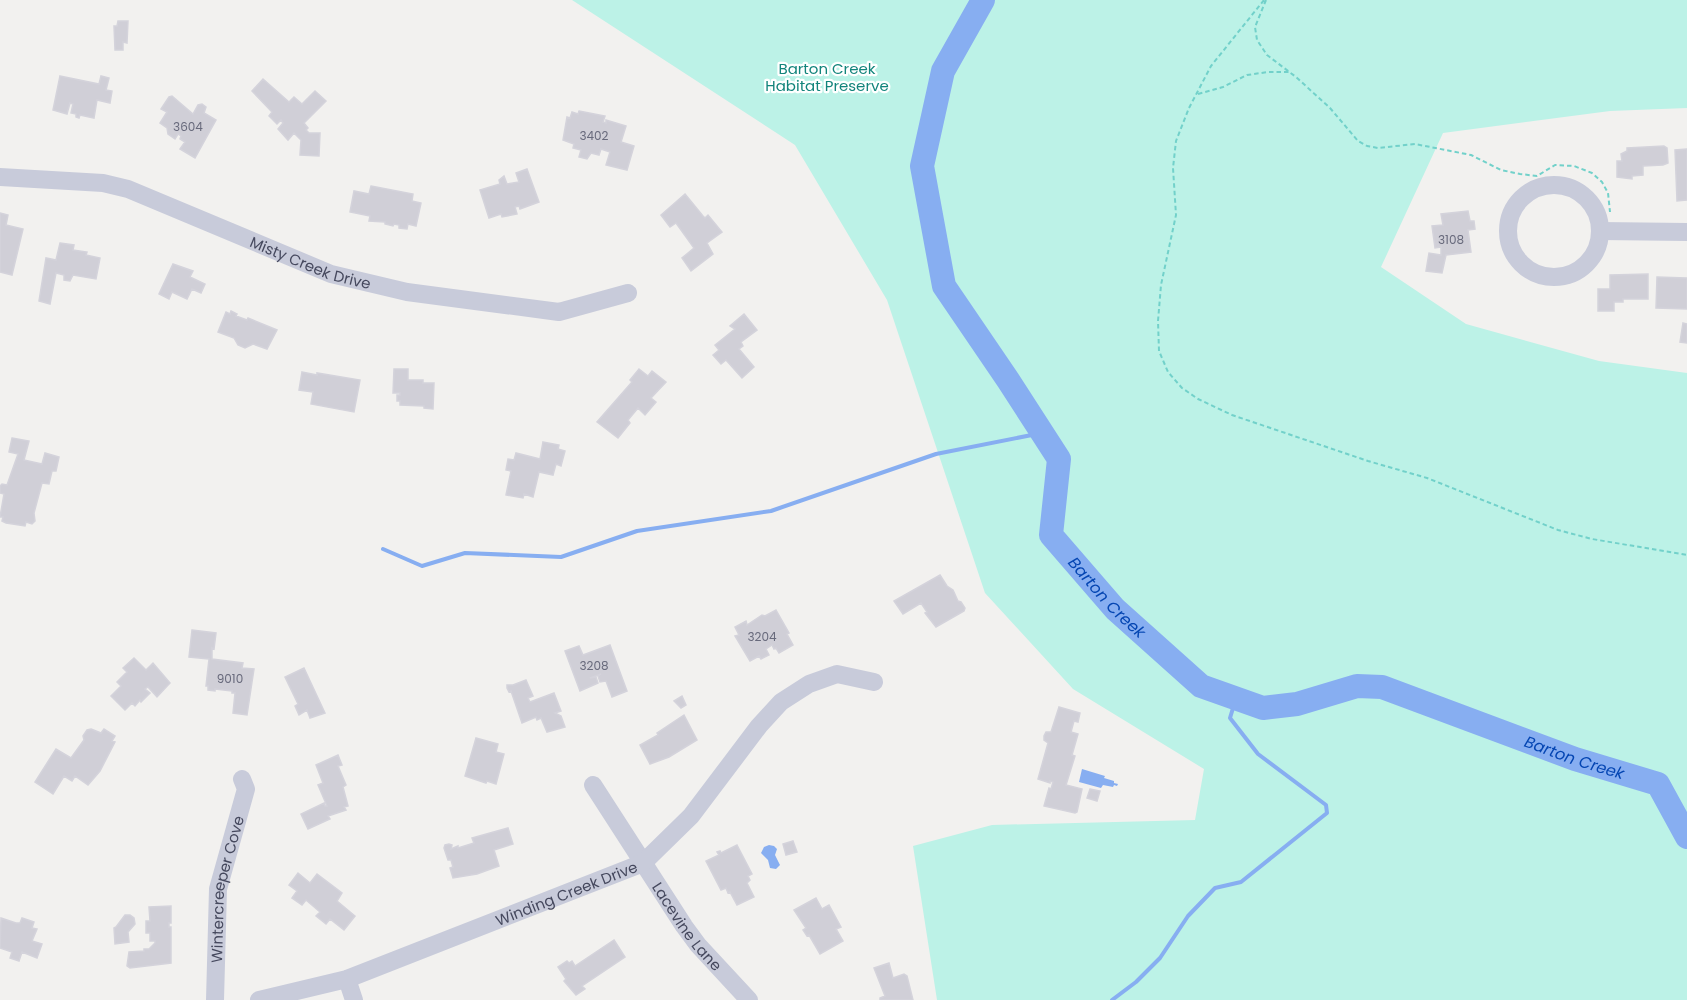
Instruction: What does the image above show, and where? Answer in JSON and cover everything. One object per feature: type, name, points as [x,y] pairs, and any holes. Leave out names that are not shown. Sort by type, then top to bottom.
[{"type":"street","name":"Misty Creek Drive","points":[[0,177],[104,183],[128,189],[331,274],[407,292],[559,312],[628,293]]},
{"type":"street","points":[[1551,185],[1566,186],[1580,192],[1591,203],[1598,216],[1600,231],[1597,246],[1590,260],[1579,269],[1565,275],[1550,276],[1535,273],[1523,264],[1514,252],[1509,238],[1509,223],[1514,208],[1524,196],[1536,188],[1551,185]]},
{"type":"street","points":[[1600,231],[1687,232]]},
{"type":"street","name":"Winding Creek Drive","points":[[259,1000],[347,979],[643,863],[691,816],[759,726],[781,702],[809,684],[837,674],[874,682]]},
{"type":"street","name":"Wintercreeper Cove","points":[[215,1000],[218,889],[246,789],[242,779]]},
{"type":"street","name":"Lacevine Lane","points":[[593,784],[669,906],[698,945],[749,1000]]},
{"type":"street","points":[[347,979],[354,1000]]},
{"type":"path","points":[[1265,0],[1255,27],[1257,40],[1267,55],[1330,108],[1358,141],[1378,148],[1415,144],[1471,155],[1501,170],[1537,176],[1555,165],[1574,166],[1592,173],[1602,182],[1608,193],[1610,212]]},
{"type":"path","points":[[1265,0],[1211,66],[1176,141],[1173,168],[1176,215],[1161,285],[1158,321],[1159,351],[1168,372],[1182,388],[1198,399],[1232,415],[1368,461],[1427,478],[1558,530],[1592,539],[1687,555]]},
{"type":"path","points":[[1196,94],[1223,87],[1247,75],[1290,72]]},
{"type":"green space","name":"Barton Creek Habitat Preserve","points":[[572,0],[1687,0],[1687,108],[1610,111],[1443,133],[1381,267],[1466,324],[1599,361],[1687,373],[1687,1000],[937,1000],[913,846],[992,825],[1195,820],[1204,769],[1073,689],[985,593],[887,300],[795,145]]},
{"type":"water","points":[[1082,769],[1105,776],[1104,778],[1118,784],[1113,787],[1103,785],[1101,788],[1079,782]]},
{"type":"water","points":[[769,845],[777,849],[775,855],[780,865],[776,869],[770,868],[768,860],[761,853],[764,847]]},
{"type":"building","points":[[118,21],[128,21],[127,43],[123,42],[123,50],[115,50],[114,26],[117,26]]},
{"type":"building","points":[[60,76],[99,84],[101,76],[109,78],[106,90],[112,91],[110,103],[97,100],[94,118],[80,115],[79,118],[76,117],[76,114],[71,113],[73,104],[70,103],[67,114],[53,110]]},
{"type":"building","points":[[263,79],[289,102],[294,97],[302,104],[315,91],[326,101],[304,123],[309,133],[320,133],[319,156],[300,155],[301,140],[294,133],[288,140],[278,129],[283,123],[281,120],[277,124],[269,116],[272,112],[252,91]]},
{"type":"building","points":[[172,96],[193,114],[198,105],[202,104],[206,107],[204,113],[216,120],[195,158],[180,149],[185,142],[180,139],[181,136],[178,134],[175,139],[160,123],[167,112],[161,109]]},
{"type":"building","points":[[579,111],[605,116],[603,122],[606,123],[606,120],[626,126],[621,142],[634,146],[627,170],[606,165],[610,152],[601,149],[599,155],[591,153],[587,159],[579,157],[581,150],[573,148],[574,144],[563,140],[567,117],[570,118],[572,112],[578,114]]},
{"type":"building","points":[[1664,146],[1667,148],[1668,163],[1643,166],[1643,175],[1632,176],[1632,179],[1617,177],[1617,161],[1622,161],[1621,154],[1627,151],[1627,148]]},
{"type":"building","points":[[1687,149],[1687,200],[1677,201],[1675,150]]},
{"type":"building","points":[[527,169],[539,202],[520,209],[519,206],[515,207],[517,214],[502,217],[501,214],[489,218],[480,190],[500,184],[499,180],[504,176],[507,184],[519,182],[516,173]]},
{"type":"building","points":[[371,186],[413,194],[412,201],[421,203],[416,226],[408,224],[407,229],[399,228],[399,225],[369,221],[370,216],[350,212],[354,191],[369,194]]},
{"type":"building","points":[[685,194],[703,216],[705,218],[708,215],[722,232],[707,243],[713,254],[691,271],[682,258],[694,248],[676,223],[670,227],[661,215]]},
{"type":"building","points":[[1468,211],[1470,221],[1474,221],[1475,229],[1468,230],[1471,252],[1446,255],[1442,273],[1426,271],[1429,253],[1441,255],[1441,247],[1435,248],[1432,226],[1443,225],[1441,214]]},
{"type":"building","points":[[0,213],[8,215],[6,225],[23,229],[12,275],[0,272]]},
{"type":"building","points":[[60,243],[74,245],[73,250],[87,252],[86,255],[100,258],[96,279],[73,275],[70,281],[64,280],[64,275],[56,273],[50,304],[39,301],[46,258],[56,260]]},
{"type":"building","points":[[173,264],[193,271],[190,277],[205,284],[201,293],[192,289],[187,299],[172,292],[169,299],[159,294]]},
{"type":"building","points":[[1648,274],[1648,299],[1623,299],[1623,302],[1614,302],[1614,311],[1598,311],[1598,289],[1610,289],[1610,275]]},
{"type":"building","points":[[1657,277],[1687,278],[1687,309],[1656,308]]},
{"type":"building","points":[[231,311],[237,314],[236,316],[247,320],[248,318],[277,330],[267,349],[253,344],[245,348],[238,345],[234,338],[218,332],[226,312],[230,314]]},
{"type":"building","points":[[744,314],[757,330],[741,342],[743,346],[739,349],[754,367],[742,378],[726,360],[721,364],[713,355],[719,350],[715,345],[735,329],[730,326]]},
{"type":"building","points":[[1683,323],[1687,324],[1687,343],[1680,342]]},
{"type":"building","points":[[394,369],[408,369],[408,380],[434,383],[433,409],[424,408],[424,406],[400,405],[397,395],[400,393],[393,393]]},
{"type":"building","points":[[639,369],[648,376],[652,371],[666,382],[651,398],[656,402],[645,415],[638,408],[618,438],[597,422],[632,382],[630,380]]},
{"type":"building","points":[[302,372],[360,380],[354,412],[311,404],[313,392],[299,390]]},
{"type":"building","points":[[12,438],[29,441],[24,460],[42,464],[45,453],[59,457],[56,471],[52,471],[49,484],[42,483],[34,513],[35,521],[32,524],[26,522],[25,526],[6,523],[2,521],[3,517],[0,517],[4,494],[0,493],[0,486],[7,485],[18,454],[9,452]]},
{"type":"building","points":[[543,442],[559,445],[558,449],[565,451],[561,466],[556,464],[553,475],[539,472],[533,497],[524,494],[523,498],[506,495],[511,471],[506,470],[508,459],[514,460],[516,453],[540,459]]},
{"type":"building","points":[[940,575],[965,608],[964,611],[936,627],[925,613],[927,612],[921,603],[903,614],[894,601]]},
{"type":"building","points":[[776,610],[793,645],[779,653],[772,645],[766,649],[769,655],[761,659],[759,656],[750,661],[735,636],[739,635],[735,627],[746,621],[747,625],[762,615],[765,616]]},
{"type":"building","points":[[192,630],[216,633],[212,659],[243,663],[242,668],[254,669],[247,715],[233,713],[235,693],[232,691],[208,690],[206,686],[209,659],[189,657]]},
{"type":"building","points":[[610,645],[627,691],[612,697],[606,681],[600,682],[598,676],[601,674],[590,678],[596,677],[598,683],[580,691],[565,651],[579,646],[583,655]]},
{"type":"building","points":[[134,658],[146,670],[153,663],[170,683],[157,697],[148,687],[145,689],[150,693],[141,702],[140,700],[135,706],[132,703],[125,710],[111,696],[121,686],[117,682],[127,672],[123,668]]},
{"type":"building","points":[[304,668],[325,713],[310,718],[307,710],[299,715],[295,706],[298,704],[285,677]]},
{"type":"building","points":[[526,680],[533,696],[528,698],[530,702],[554,693],[561,711],[555,713],[561,716],[565,727],[547,732],[541,718],[537,720],[536,717],[522,723],[507,685]]},
{"type":"building","points":[[682,696],[686,705],[681,708],[674,701]]},
{"type":"building","points":[[1059,707],[1080,713],[1078,722],[1074,721],[1071,732],[1078,734],[1072,755],[1075,756],[1066,785],[1082,789],[1075,813],[1044,806],[1053,782],[1038,779],[1048,743],[1044,740],[1044,736],[1046,732],[1051,732]]},
{"type":"building","points":[[684,715],[697,740],[669,757],[650,764],[640,745],[658,735],[657,733]]},
{"type":"building","points":[[91,729],[101,733],[104,729],[115,736],[112,741],[115,742],[100,771],[88,785],[75,776],[72,781],[64,776],[53,794],[35,782],[56,749],[71,758],[84,740],[83,736],[87,730]]},
{"type":"building","points":[[476,738],[498,744],[496,752],[504,754],[496,784],[465,776]]},
{"type":"building","points":[[338,755],[342,765],[338,766],[346,785],[343,787],[348,806],[344,807],[346,810],[328,816],[330,819],[308,829],[301,814],[324,803],[327,806],[318,785],[323,783],[316,765]]},
{"type":"building","points":[[1090,789],[1100,791],[1097,801],[1087,798]]},
{"type":"building","points":[[508,828],[513,844],[494,850],[499,866],[477,874],[453,878],[450,868],[453,867],[451,860],[448,860],[445,845],[452,845],[451,849],[458,846],[458,848],[474,843],[472,838]]},
{"type":"building","points":[[793,841],[797,852],[786,855],[783,844]]},
{"type":"building","points":[[737,845],[752,874],[748,876],[750,880],[747,883],[754,897],[737,905],[726,888],[721,890],[706,861],[719,855],[717,852],[721,853]]},
{"type":"building","points":[[298,873],[310,883],[317,874],[342,893],[337,901],[355,916],[344,930],[330,919],[326,924],[316,916],[320,912],[306,900],[302,905],[292,898],[297,891],[289,885]]},
{"type":"building","points":[[816,898],[822,909],[829,905],[841,927],[836,929],[843,941],[820,954],[809,935],[807,936],[803,930],[806,928],[794,910]]},
{"type":"building","points":[[171,906],[169,927],[171,927],[171,963],[130,968],[127,966],[129,952],[144,951],[155,943],[155,941],[150,941],[150,933],[146,933],[146,921],[150,921],[149,907]]},
{"type":"building","points":[[125,915],[134,918],[135,924],[128,932],[129,942],[115,944],[114,928]]},
{"type":"building","points":[[1,918],[16,923],[20,923],[22,918],[34,922],[32,928],[37,929],[32,941],[42,944],[37,958],[22,952],[19,961],[10,958],[12,952],[0,948]]},
{"type":"building","points":[[614,940],[625,957],[582,986],[585,989],[576,995],[564,981],[566,979],[558,967],[567,961],[569,963],[572,961],[575,966]]},
{"type":"building","points":[[889,963],[893,978],[904,974],[907,976],[913,1000],[880,1000],[885,996],[874,968]]},
{"type":"waterway","name":"Barton Creek","points":[[983,0],[943,71],[922,166],[944,286],[1059,459],[1051,535],[1115,609],[1201,686],[1263,708],[1297,704],[1357,686],[1382,687],[1575,759],[1658,784],[1687,837]]},
{"type":"waterway","points":[[383,549],[422,566],[465,553],[561,557],[637,531],[771,511],[936,454],[1042,433]]},
{"type":"waterway","points":[[1112,1000],[1136,982],[1160,958],[1188,916],[1215,888],[1241,882],[1327,813],[1326,805],[1258,754],[1230,718],[1236,698]]}]
